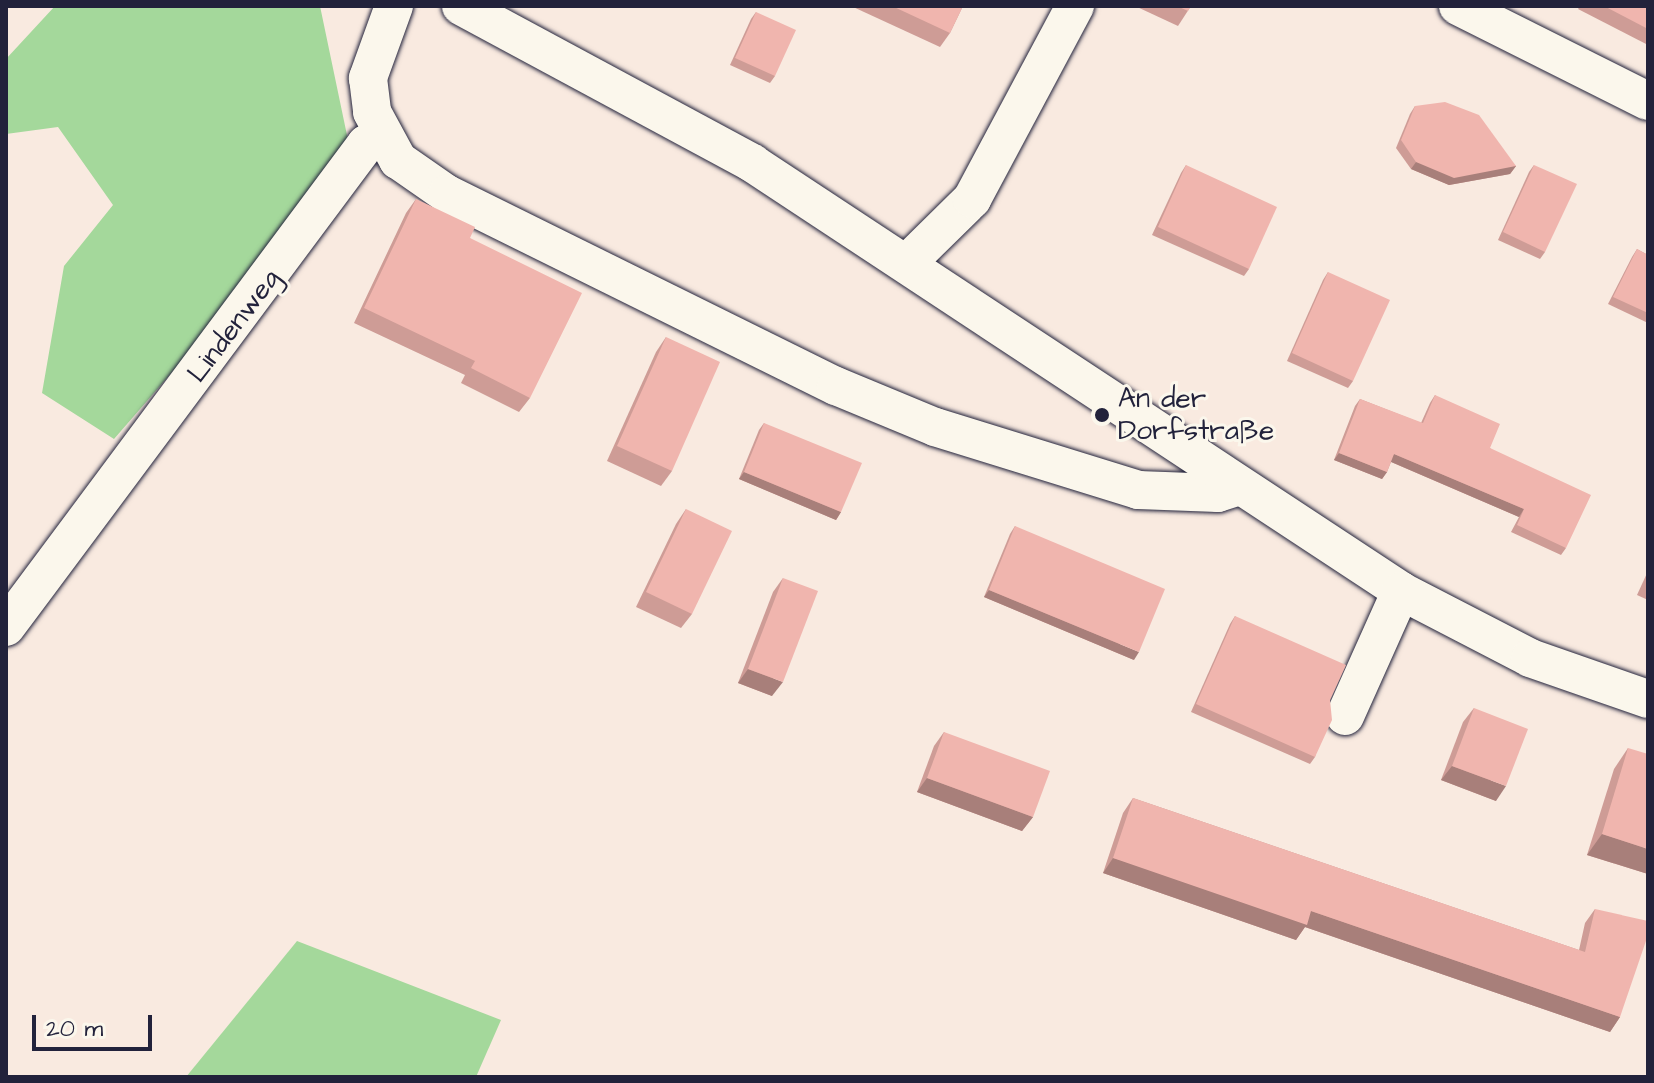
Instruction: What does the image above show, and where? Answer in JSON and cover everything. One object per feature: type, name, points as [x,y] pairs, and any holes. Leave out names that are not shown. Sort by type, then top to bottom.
[{"type":"street","points":[[394,6],[368,78],[381,136],[398,160],[447,194],[836,386],[935,427],[1138,490],[1218,493],[1240,486]]},
{"type":"street","points":[[461,6],[633,95],[908,262],[1401,591],[1530,658],[1648,699]]},
{"type":"street","points":[[908,262],[972,199],[1075,6]]},
{"type":"street","points":[[1458,6],[1648,101]]},
{"type":"street","name":"Lindenweg","points":[[6,627],[366,144],[381,136]]},
{"type":"street","points":[[1345,716],[1401,591]]},
{"type":"green space","points":[[55,6],[320,6],[353,164],[114,439],[42,393],[64,266],[113,205],[58,127],[6,134],[6,59]]},
{"type":"green space","points":[[297,941],[501,1020],[476,1077],[186,1077]]},
{"type":"building","points":[[892,6],[963,6],[950,33]]},
{"type":"building","points":[[1604,6],[1648,6],[1648,29]]},
{"type":"building","points":[[756,12],[796,30],[775,76],[735,58]]},
{"type":"building","points":[[1445,102],[1479,115],[1516,166],[1454,178],[1416,162],[1401,140],[1415,106]]},
{"type":"building","points":[[1186,165],[1277,207],[1249,269],[1158,227]]},
{"type":"building","points":[[1534,165],[1577,184],[1545,252],[1503,232]]},
{"type":"building","points":[[416,199],[475,227],[470,238],[582,293],[530,398],[471,368],[475,361],[364,308]]},
{"type":"building","points":[[1637,249],[1648,255],[1648,313],[1613,297]]},
{"type":"building","points":[[1328,272],[1390,300],[1353,381],[1292,353]]},
{"type":"building","points":[[666,337],[720,362],[672,471],[617,446]]},
{"type":"building","points":[[1435,395],[1500,424],[1490,448],[1591,495],[1566,548],[1517,525],[1524,509],[1394,454],[1387,472],[1339,453],[1360,399],[1423,423]]},
{"type":"building","points":[[764,423],[862,463],[841,512],[744,472]]},
{"type":"building","points":[[686,509],[732,531],[692,614],[646,592]]},
{"type":"building","points":[[1015,526],[1165,589],[1139,652],[989,590]]},
{"type":"building","points":[[783,578],[818,591],[783,682],[748,669]]},
{"type":"building","points":[[1235,616],[1346,665],[1330,700],[1332,720],[1315,757],[1196,704]]},
{"type":"building","points":[[1474,708],[1528,729],[1506,786],[1452,766]]},
{"type":"building","points":[[944,732],[1050,771],[1033,817],[927,778]]},
{"type":"building","points":[[1628,748],[1648,754],[1648,849],[1602,834]]},
{"type":"building","points":[[1133,798],[1585,952],[1595,909],[1648,921],[1648,935],[1620,1017],[1311,911],[1307,925],[1113,858]]},
{"type":"place","name":"An der Dorfstraße","points":[[1102,415]]}]
